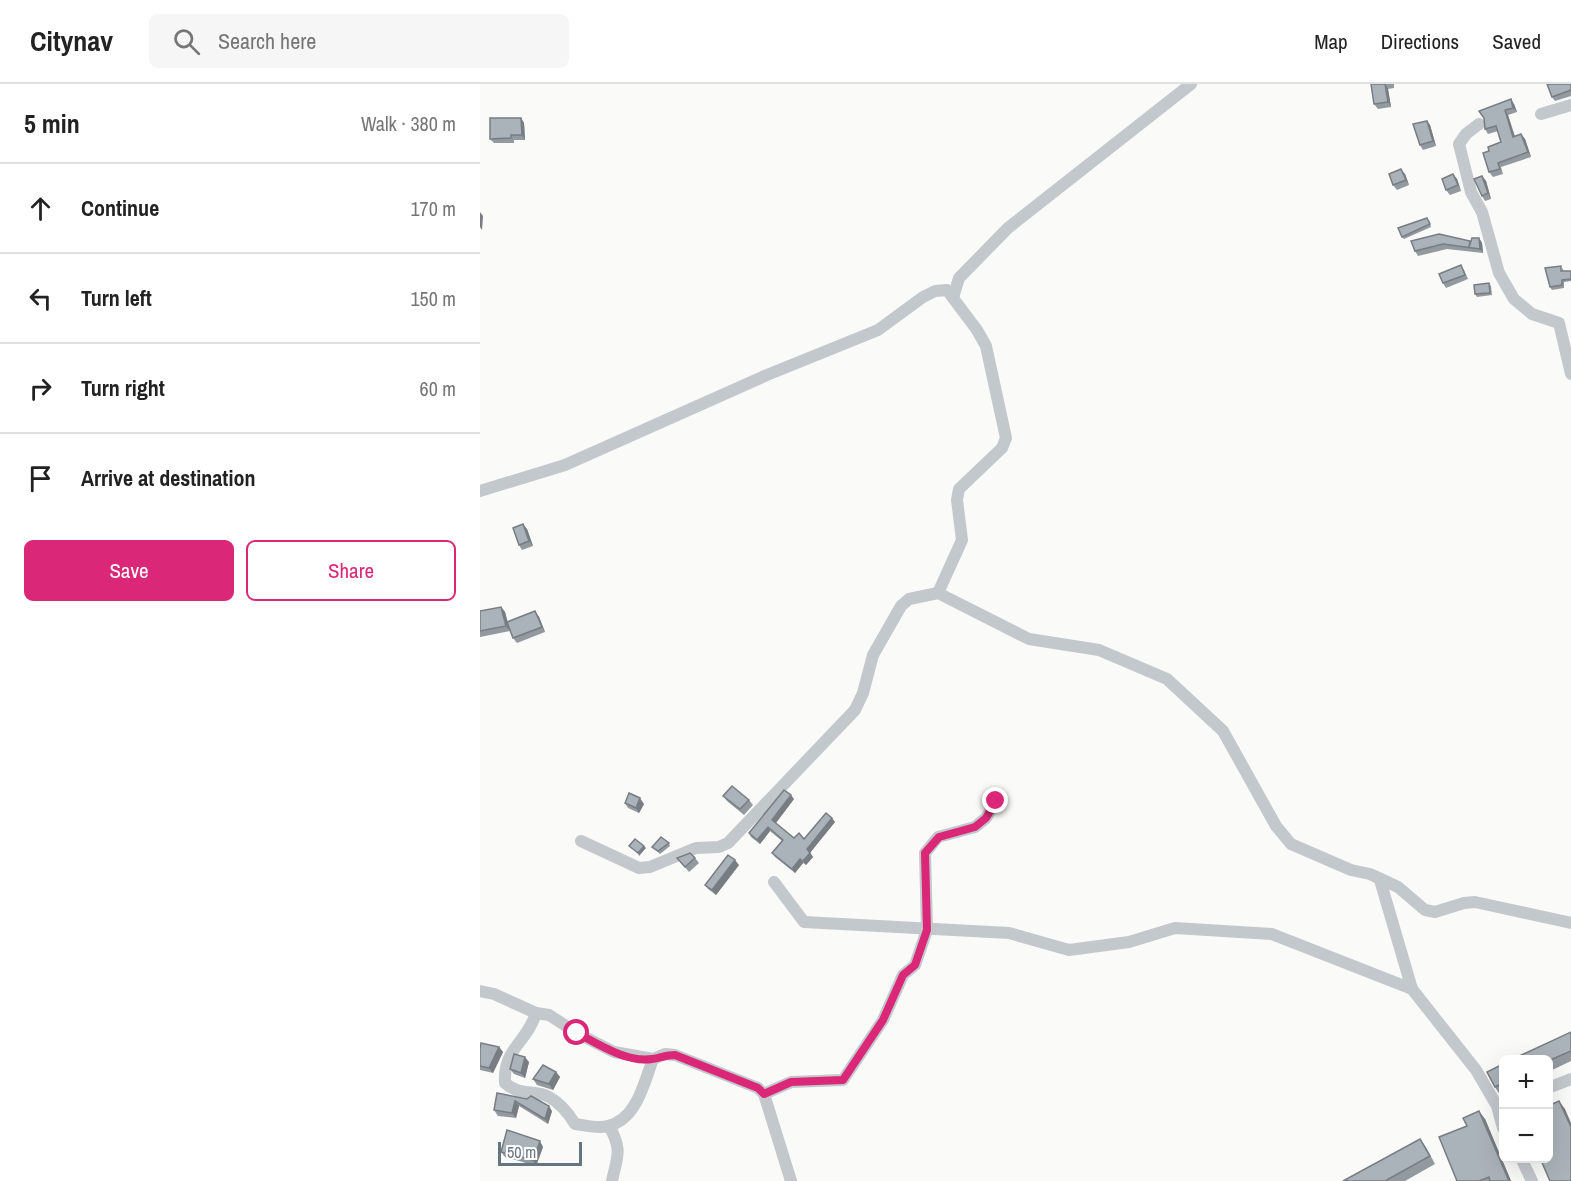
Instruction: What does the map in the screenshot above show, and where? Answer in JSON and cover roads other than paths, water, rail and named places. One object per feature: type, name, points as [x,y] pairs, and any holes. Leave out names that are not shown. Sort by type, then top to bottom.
[{"type":"street","points":[[953,298],[958,278],[1008,228],[1191,84]]},
{"type":"street","points":[[1541,114],[1571,105]]},
{"type":"street","points":[[1479,124],[1466,134],[1459,144],[1471,192],[1482,212],[1499,273],[1514,299],[1532,314],[1560,323],[1571,374]]},
{"type":"street","points":[[480,491],[565,465],[767,375],[834,350],[878,330],[935,291],[947,290],[986,346],[1006,438],[1002,448],[959,489],[957,500],[962,540],[938,593]]},
{"type":"street","points":[[581,841],[639,868],[650,867],[696,849],[719,847],[728,843],[855,710],[863,693],[873,655],[901,606],[909,599],[938,593],[1029,639],[1099,650],[1167,679],[1223,731],[1283,837],[1291,844],[1398,887],[1425,910],[1435,912],[1475,902],[1571,923]]},
{"type":"street","points":[[764,1094],[791,1082],[843,1080],[883,1020],[903,975],[915,965],[927,930],[925,853],[939,837],[975,827],[986,818],[996,801]]},
{"type":"street","points":[[1380,880],[1412,989],[1453,1039],[1499,1104]]},
{"type":"street","points":[[774,882],[804,922],[1009,933],[1069,950],[1129,942],[1175,928],[1272,934],[1412,989]]},
{"type":"street","points":[[480,991],[494,994],[536,1013],[549,1015],[614,1052],[653,1059],[665,1054],[675,1055],[758,1088],[764,1094],[791,1181]]},
{"type":"street","points":[[536,1013],[532,1026],[508,1056],[504,1070],[505,1083],[515,1092],[548,1096],[569,1114],[575,1124],[609,1126],[629,1114],[639,1099],[653,1059]]},
{"type":"street","points":[[1553,1086],[1571,1079]]},
{"type":"street","points":[[609,1126],[616,1138],[619,1152],[612,1181]]},
{"type":"street","points":[[1523,1163],[1532,1181]]}]
